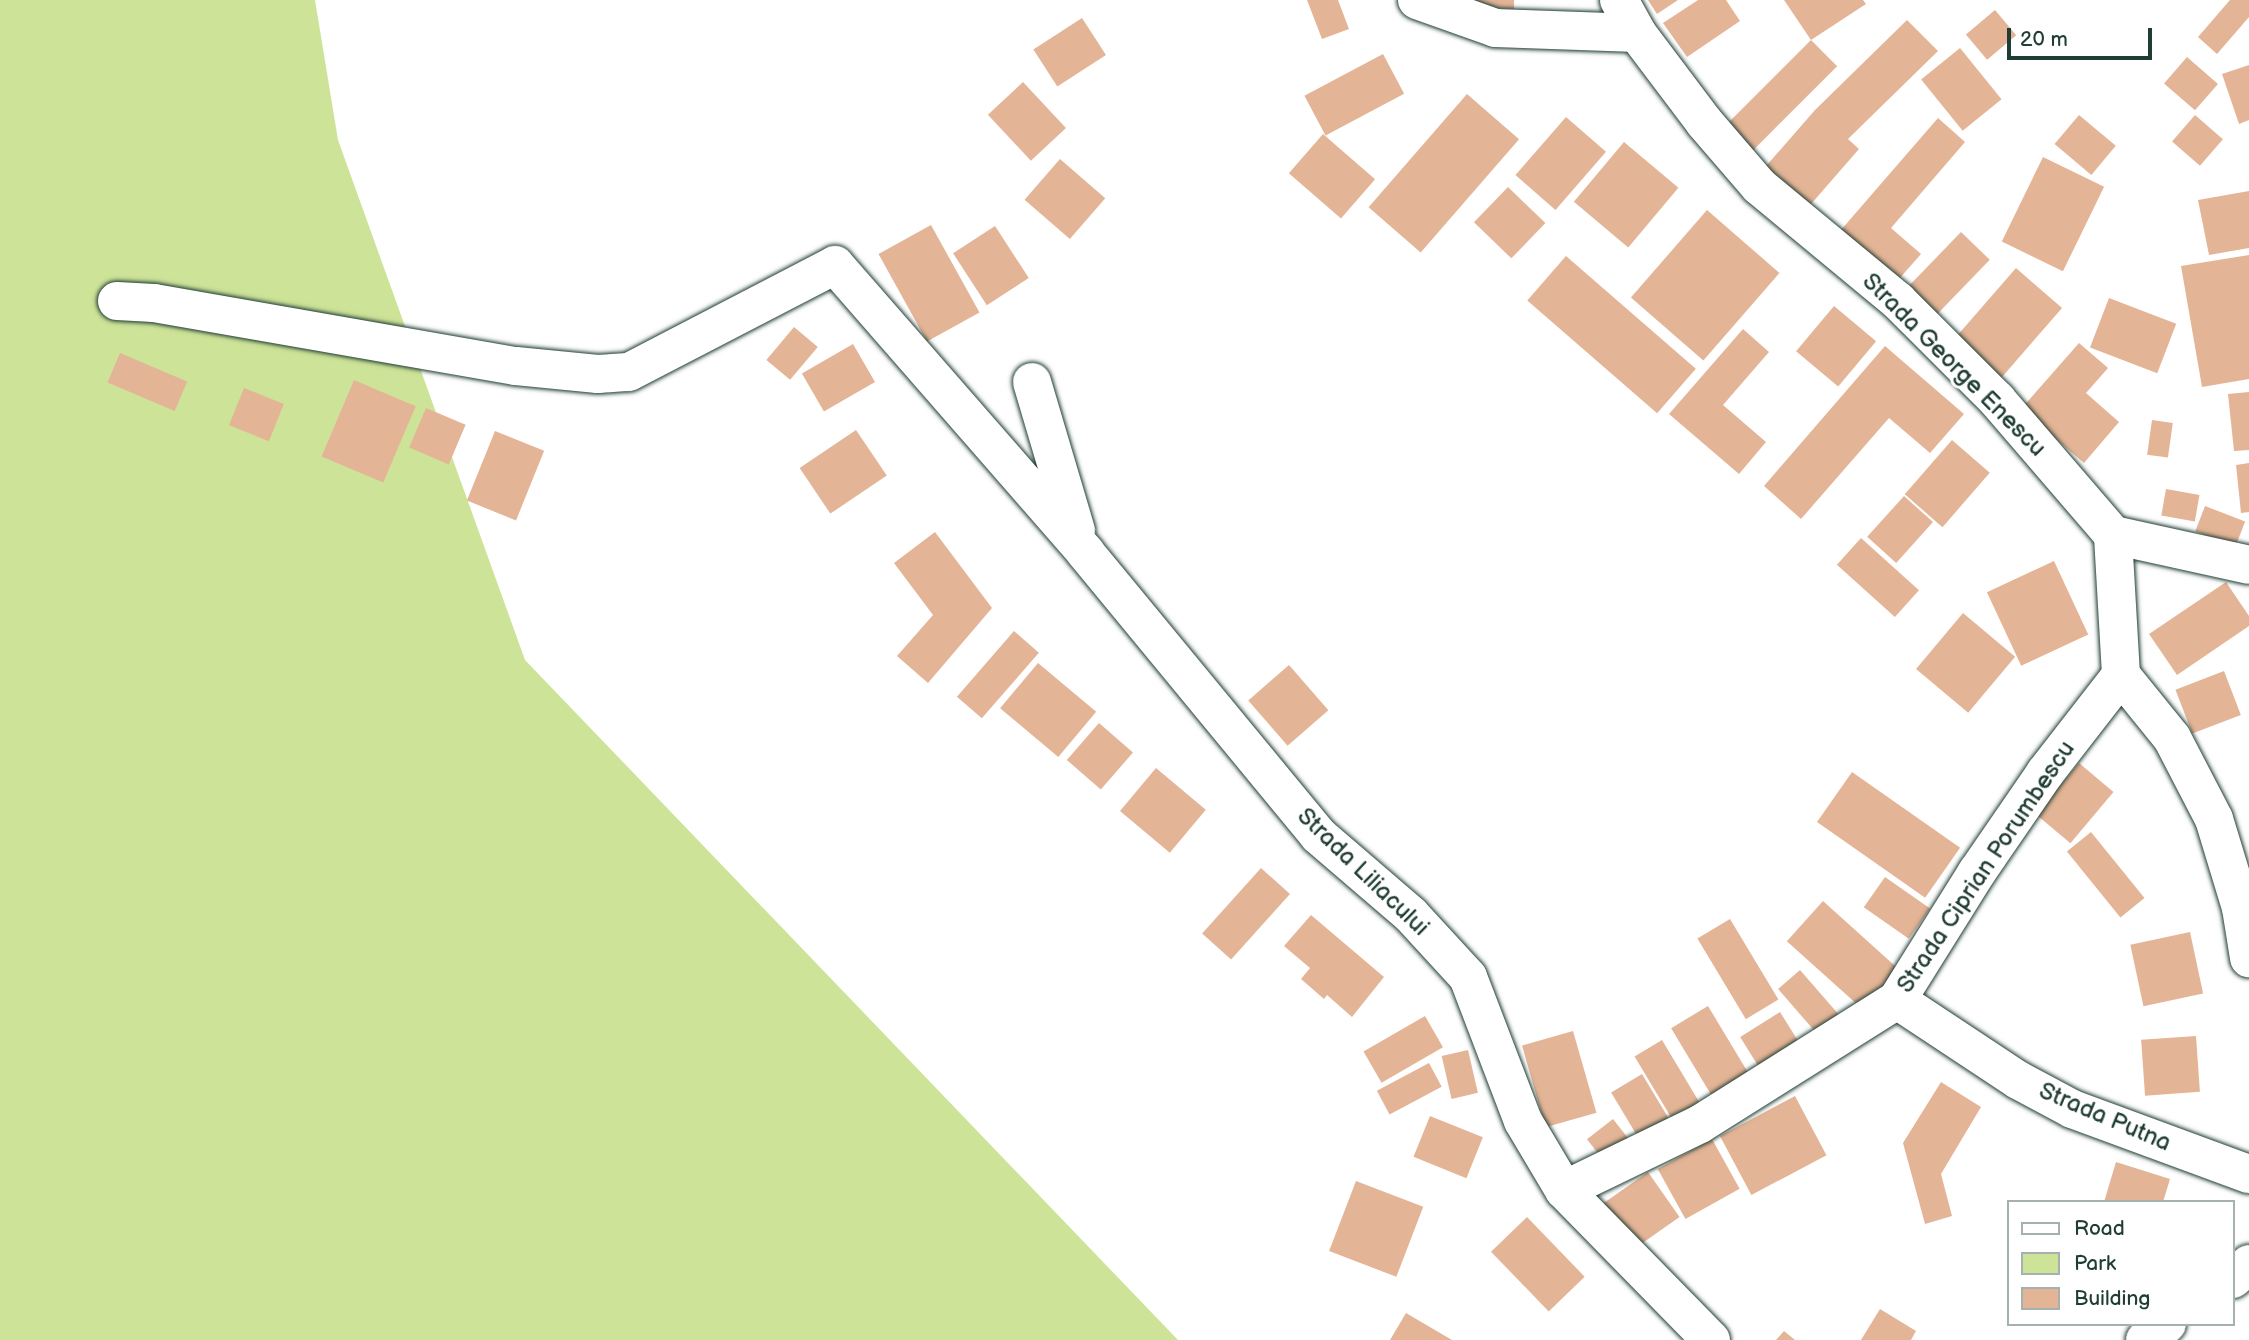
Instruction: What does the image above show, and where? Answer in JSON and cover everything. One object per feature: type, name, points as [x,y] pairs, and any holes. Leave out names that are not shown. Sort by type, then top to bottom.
[{"type":"street","points":[[1417,0],[1495,27],[1628,16]]},
{"type":"street","name":"Strada George Enescu","points":[[1628,16],[1704,122],[1759,186],[1898,301],[1997,400],[2113,535]]},
{"type":"street","name":"Strada Liliacului","points":[[117,301],[154,303],[516,366],[598,374],[629,372],[835,265],[1084,552],[1318,835],[1410,915],[1468,977],[1523,1121],[1564,1191],[1711,1340]]},
{"type":"street","points":[[1032,382],[1066,507],[1084,552]]},
{"type":"street","points":[[2249,565],[2113,535],[2122,675],[2172,738],[2214,819],[2241,908],[2249,958]]},
{"type":"street","name":"Strada Ciprian Porumbescu","points":[[1564,1191],[1700,1124],[1897,1000],[1977,872],[2045,773],[2122,675]]},
{"type":"street","name":"Strada Putna","points":[[1897,1000],[2018,1080],[2072,1109],[2249,1174]]},
{"type":"street","points":[[2235,1277],[2249,1264]]},
{"type":"street","points":[[2145,1340],[2164,1326]]},
{"type":"green space","points":[[0,0],[315,0],[338,140],[525,660],[1178,1340],[0,1340]]},
{"type":"building","points":[[1307,0],[1338,0],[1349,29],[1322,39]]},
{"type":"building","points":[[1463,0],[1514,0],[1514,9],[1463,7]]},
{"type":"building","points":[[1648,0],[1678,0],[1657,14]]},
{"type":"building","points":[[1698,0],[1726,0],[1740,21],[1687,57],[1663,23]]},
{"type":"building","points":[[1784,0],[1863,0],[1866,4],[1811,40]]},
{"type":"building","points":[[2230,0],[2249,0],[2249,17],[2217,54],[2198,37]]},
{"type":"building","points":[[1995,10],[2016,35],[1987,60],[1966,34]]},
{"type":"building","points":[[1082,18],[1106,55],[1057,86],[1033,50]]},
{"type":"building","points":[[1907,20],[1938,51],[1848,139],[1859,149],[1805,211],[1760,173],[1815,110]]},
{"type":"building","points":[[1811,40],[1837,66],[1750,153],[1724,127]]},
{"type":"building","points":[[1960,48],[2002,99],[1963,131],[1921,79]]},
{"type":"building","points":[[1383,54],[1404,94],[1326,136],[1304,96]]},
{"type":"building","points":[[2187,57],[2218,84],[2195,110],[2164,83]]},
{"type":"building","points":[[2249,65],[2249,120],[2239,124],[2222,74]]},
{"type":"building","points":[[1023,82],[1066,128],[1031,161],[988,115]]},
{"type":"building","points":[[1467,94],[1519,139],[1421,252],[1369,207]]},
{"type":"building","points":[[2079,115],[2116,146],[2091,175],[2055,144]]},
{"type":"building","points":[[2195,115],[2223,139],[2200,166],[2172,141]]},
{"type":"building","points":[[1566,117],[1606,152],[1555,210],[1515,175]]},
{"type":"building","points":[[1938,118],[1965,142],[1891,228],[1921,254],[1891,288],[1834,238]]},
{"type":"building","points":[[1323,134],[1375,179],[1341,219],[1289,173]]},
{"type":"building","points":[[1624,142],[1678,188],[1628,247],[1574,202]]},
{"type":"building","points":[[2043,157],[2104,187],[2063,271],[2002,241]]},
{"type":"building","points":[[1060,159],[1105,198],[1070,239],[1025,200]]},
{"type":"building","points":[[1508,187],[1545,223],[1511,258],[1474,222]]},
{"type":"building","points":[[2249,191],[2249,248],[2209,255],[2198,200]]},
{"type":"building","points":[[1707,210],[1779,273],[1703,361],[1631,298]]},
{"type":"building","points":[[931,225],[979,312],[927,342],[879,254]]},
{"type":"building","points":[[995,226],[1029,278],[987,305],[953,253]]},
{"type":"building","points":[[1961,232],[1990,260],[1929,323],[1900,295]]},
{"type":"building","points":[[2249,255],[2249,379],[2202,387],[2181,266]]},
{"type":"building","points":[[1566,256],[1696,369],[1657,413],[1527,301]]},
{"type":"building","points":[[2016,268],[2062,308],[1992,388],[1946,348]]},
{"type":"building","points":[[2109,298],[2176,324],[2157,373],[2090,347]]},
{"type":"building","points":[[1834,306],[1876,341],[1838,387],[1796,351]]},
{"type":"building","points":[[794,327],[818,347],[790,380],[766,360]]},
{"type":"building","points":[[1743,329],[1769,352],[1723,405],[1766,442],[1739,474],[1669,414]]},
{"type":"building","points":[[2079,343],[2108,368],[2086,393],[2119,422],[2084,463],[2021,409]]},
{"type":"building","points":[[853,344],[875,382],[824,412],[802,374]]},
{"type":"building","points":[[1885,346],[1964,414],[1930,453],[1889,418],[1801,519],[1764,486]]},
{"type":"building","points":[[120,353],[187,382],[175,411],[107,382]]},
{"type":"building","points":[[354,380],[416,406],[383,483],[322,456]]},
{"type":"building","points":[[244,388],[284,404],[269,441],[229,425]]},
{"type":"building","points":[[2249,392],[2249,450],[2234,451],[2228,394]]},
{"type":"building","points":[[426,408],[466,425],[449,464],[409,448]]},
{"type":"building","points":[[2152,420],[2173,423],[2168,458],[2147,455]]},
{"type":"building","points":[[856,430],[887,476],[830,514],[800,468]]},
{"type":"building","points":[[495,431],[544,451],[516,520],[467,501]]},
{"type":"building","points":[[1952,440],[1990,473],[1942,527],[1905,494]]},
{"type":"building","points":[[2249,463],[2249,512],[2241,513],[2236,465]]},
{"type":"building","points":[[2166,489],[2199,495],[2195,521],[2161,516]]},
{"type":"building","points":[[1904,496],[1933,522],[1896,563],[1867,537]]},
{"type":"building","points":[[2205,506],[2245,521],[2235,547],[2195,531]]},
{"type":"building","points":[[935,532],[992,608],[928,683],[897,656],[933,615],[894,563]]},
{"type":"building","points":[[1861,538],[1919,590],[1895,617],[1837,565]]},
{"type":"building","points":[[2054,561],[2088,634],[2021,666],[1987,592]]},
{"type":"building","points":[[2226,582],[2249,616],[2249,626],[2177,675],[2149,634]]},
{"type":"building","points":[[1963,613],[2015,657],[1968,713],[1916,669]]},
{"type":"building","points":[[1014,631],[1039,653],[982,718],[957,697]]},
{"type":"building","points":[[1038,663],[1096,712],[1058,757],[1000,708]]},
{"type":"building","points":[[1289,665],[1328,710],[1288,746],[1248,700]]},
{"type":"building","points":[[2224,671],[2241,715],[2192,734],[2175,690]]},
{"type":"building","points":[[1099,723],[1133,753],[1101,790],[1067,760]]},
{"type":"building","points":[[2079,763],[2113,792],[2070,843],[2036,814]]},
{"type":"building","points":[[1156,768],[1206,810],[1170,853],[1120,811]]},
{"type":"building","points":[[1852,772],[1960,848],[1925,898],[1817,822]]},
{"type":"building","points":[[2091,832],[2144,898],[2120,918],[2067,852]]},
{"type":"building","points":[[1261,868],[1290,894],[1231,959],[1202,933]]},
{"type":"building","points":[[1885,877],[1930,909],[1909,939],[1864,907]]},
{"type":"building","points":[[1823,901],[1900,970],[1863,1010],[1787,941]]},
{"type":"building","points":[[1311,915],[1384,977],[1352,1017],[1327,995],[1324,999],[1301,979],[1310,968],[1284,946]]},
{"type":"building","points":[[1730,919],[1778,1000],[1746,1019],[1697,939]]},
{"type":"building","points":[[2190,932],[2203,994],[2143,1006],[2130,945]]},
{"type":"building","points":[[1800,970],[1840,1016],[1818,1035],[1778,989]]},
{"type":"building","points":[[1708,1006],[1753,1081],[1716,1103],[1671,1028]]},
{"type":"building","points":[[1780,1012],[1802,1047],[1762,1072],[1740,1037]]},
{"type":"building","points":[[1425,1016],[1443,1047],[1382,1083],[1364,1052]]},
{"type":"building","points":[[1573,1031],[1596,1113],[1545,1127],[1522,1046]]},
{"type":"building","points":[[2196,1036],[2200,1092],[2145,1096],[2141,1040]]},
{"type":"building","points":[[1662,1040],[1705,1111],[1677,1128],[1635,1056]]},
{"type":"building","points":[[1468,1050],[1478,1093],[1452,1099],[1442,1056]]},
{"type":"building","points":[[1429,1063],[1442,1087],[1390,1115],[1377,1091]]},
{"type":"building","points":[[1642,1074],[1671,1122],[1640,1141],[1611,1093]]},
{"type":"building","points":[[1941,1082],[1981,1107],[1941,1174],[1952,1216],[1925,1224],[1903,1143]]},
{"type":"building","points":[[1795,1096],[1826,1155],[1751,1195],[1720,1136]]},
{"type":"building","points":[[1430,1116],[1483,1137],[1466,1178],[1414,1157]]},
{"type":"building","points":[[1613,1119],[1635,1147],[1609,1168],[1587,1139]]},
{"type":"building","points":[[1712,1139],[1740,1189],[1685,1219],[1658,1169]]},
{"type":"building","points":[[2116,1162],[2170,1179],[2164,1200],[2105,1200]]},
{"type":"building","points":[[1648,1172],[1680,1217],[1633,1250],[1601,1205]]},
{"type":"building","points":[[1356,1181],[1423,1207],[1396,1277],[1329,1251]]},
{"type":"building","points":[[1527,1217],[1585,1277],[1549,1311],[1491,1252]]},
{"type":"building","points":[[1880,1309],[1916,1331],[1911,1340],[1861,1340]]},
{"type":"building","points":[[1406,1313],[1452,1340],[1390,1340]]},
{"type":"building","points":[[1784,1331],[1795,1340],[1776,1340]]}]
